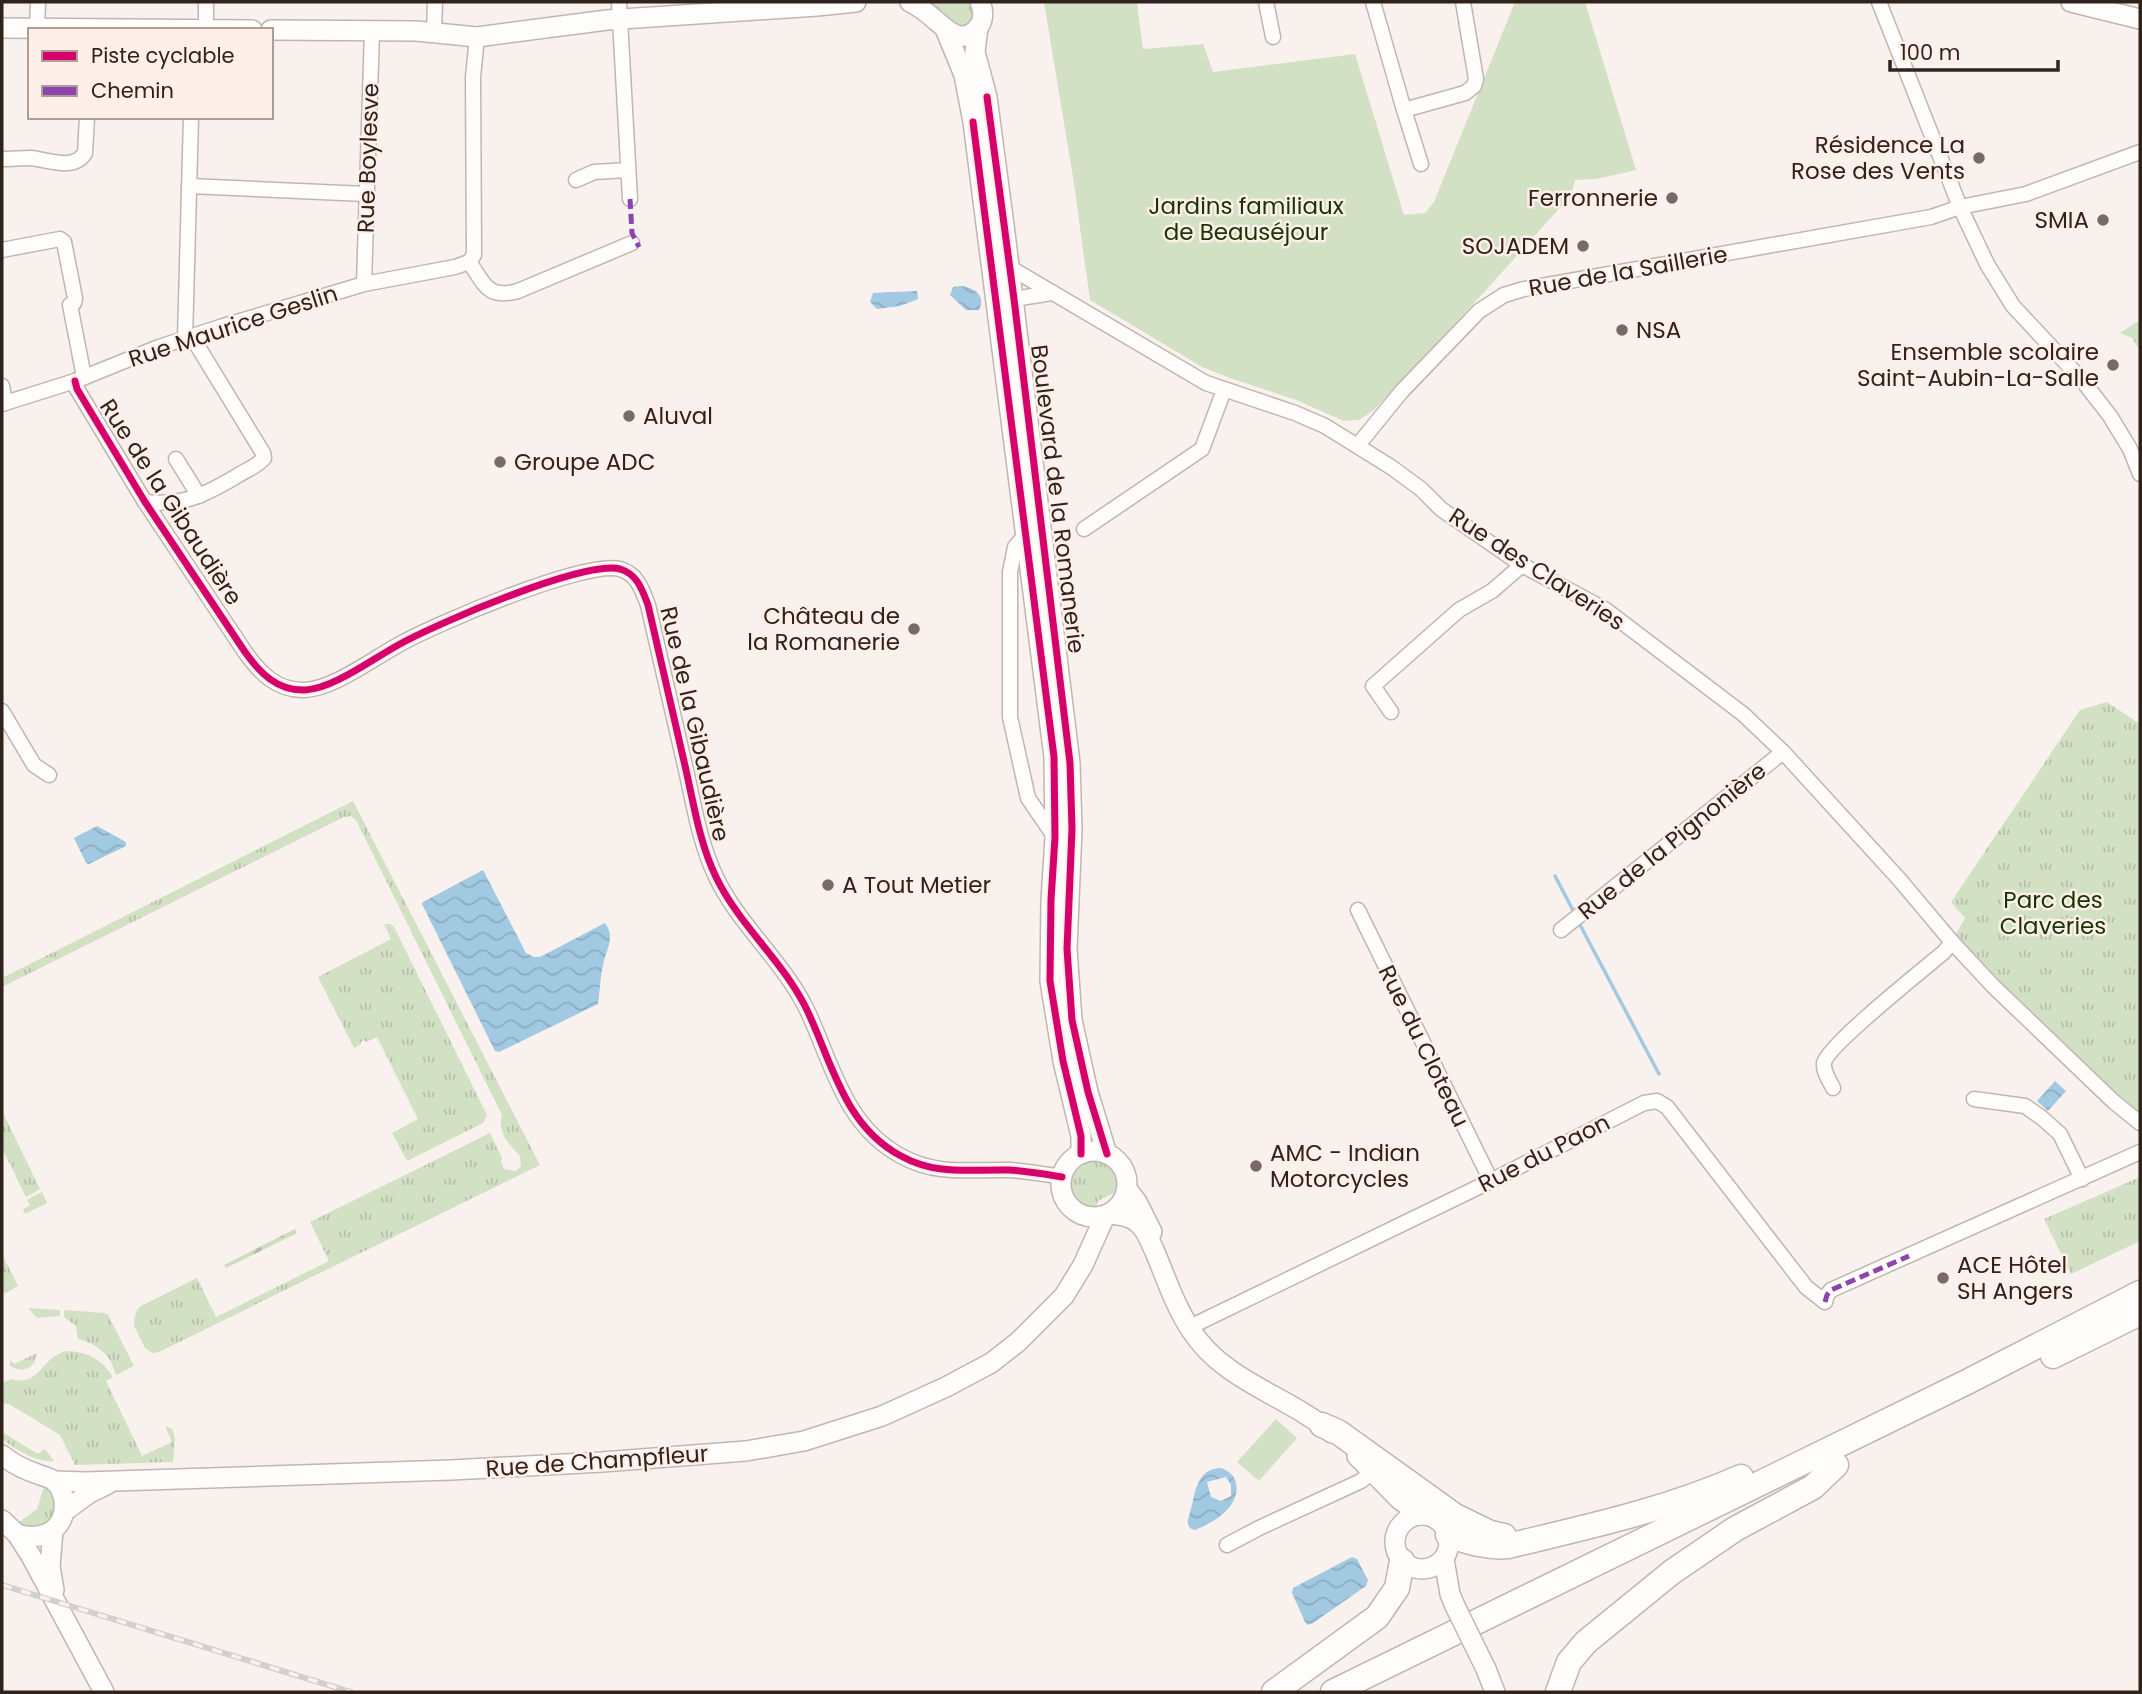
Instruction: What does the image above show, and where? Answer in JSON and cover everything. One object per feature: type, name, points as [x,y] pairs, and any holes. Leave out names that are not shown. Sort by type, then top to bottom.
[{"type":"highway","points":[[1333,1692],[1967,1382],[2140,1293]]},
{"type":"highway","points":[[1371,1692],[2140,1313]]},
{"type":"highway","points":[[1446,1547],[1497,1547],[1630,1517],[1688,1498],[1759,1469],[1928,1393],[1967,1382]]},
{"type":"highway","points":[[1322,1425],[1338,1432],[1455,1516],[1489,1533],[1507,1536],[1564,1533]]},
{"type":"highway","points":[[1558,1692],[1569,1662],[1586,1642],[1672,1572],[1735,1529],[1813,1487],[1836,1465]]},
{"type":"highway","points":[[1274,1692],[1377,1617],[1412,1566]]},
{"type":"street","points":[[37,28],[38,2]]},
{"type":"street","points":[[198,28],[206,2]]},
{"type":"street","points":[[434,33],[435,2]]},
{"type":"street","points":[[273,30],[434,33],[477,37],[619,11],[817,6],[856,2]]},
{"type":"street","points":[[910,2],[956,36],[970,34],[983,12]]},
{"type":"street","points":[[1266,2],[1273,37]]},
{"type":"street","points":[[1373,2],[1421,164]]},
{"type":"street","points":[[1404,110],[1465,93],[1474,86],[1476,79],[1463,2]]},
{"type":"street","points":[[2071,2],[2140,19]]},
{"type":"street","points":[[1882,5],[1960,207],[1987,264],[2012,306],[2082,380],[2110,416],[2130,449],[2140,474]]},
{"type":"street","points":[[619,11],[630,200]]},
{"type":"street","name":"Boulevard de la Romanerie","points":[[983,12],[975,52],[987,97],[1070,762],[1072,830],[1067,949],[1072,1020],[1088,1092],[1107,1154]]},
{"type":"street","points":[[2,28],[28,29]]},
{"type":"street","name":"Rue Boylesve","points":[[364,285],[372,31]]},
{"type":"street","name":"Boulevard de la Romanerie","points":[[946,31],[964,75],[972,122],[1054,757],[1055,837],[1050,981],[1063,1061],[1081,1136],[1081,1154]]},
{"type":"street","points":[[477,37],[473,77],[474,255],[469,262],[481,282],[498,293],[518,291],[632,243]]},
{"type":"street","points":[[2,159],[32,158],[47,162],[75,162],[85,153],[87,119]]},
{"type":"street","points":[[145,502],[180,502],[198,496],[261,462],[264,455],[188,338],[191,119]]},
{"type":"street","name":"Rue de la Saillerie","points":[[1358,445],[1402,391],[1479,311],[1504,295],[1931,217],[1960,207],[2026,194],[2140,152]]},
{"type":"street","points":[[576,180],[594,172],[628,170]]},
{"type":"street","points":[[189,186],[366,194]]},
{"type":"street","name":"Rue de la Gibaudière","points":[[2,250],[60,239],[64,242],[75,298],[70,305],[80,379],[77,389],[145,502],[254,664],[272,681],[291,689],[313,690],[330,684],[423,632],[478,608],[594,570],[613,568],[629,573],[639,582],[648,605],[708,859],[732,906],[778,963],[799,995],[843,1096],[857,1118],[882,1144],[919,1164],[945,1170],[1009,1170],[1062,1177]]},
{"type":"street","points":[[991,259],[1001,272],[1005,290],[1014,299],[1052,293]]},
{"type":"street","name":"Rue Maurice Geslin","points":[[4,404],[80,379],[188,338],[364,285],[469,262]]},
{"type":"street","name":"Rue des Claveries","points":[[1009,267],[1206,383],[1295,412],[1325,426],[1358,445],[1421,489],[1441,509],[1522,565],[1606,610],[1743,714],[1783,752],[1993,986],[2114,1102],[2140,1123]]},
{"type":"street","points":[[2,386],[4,404]]},
{"type":"street","points":[[1084,529],[1202,449],[1224,390]]},
{"type":"street","points":[[176,460],[198,496]]},
{"type":"street","name":"Boulevard de la Romanerie","points":[[1026,534],[1015,547],[1010,572],[1010,717],[1028,798],[1055,837]]},
{"type":"street","points":[[1391,712],[1373,686],[1459,610],[1492,591],[1522,565]]},
{"type":"street","points":[[2,711],[34,765],[49,775]]},
{"type":"street","name":"Rue de la Pignonière","points":[[1572,921],[1783,752]]},
{"type":"street","name":"Rue du Cloteau","points":[[1358,910],[1491,1181]]},
{"type":"street","points":[[1833,1088],[1824,1069],[1826,1058],[1853,1029],[1944,952],[1952,942]]},
{"type":"street","points":[[1974,1099],[2025,1106],[2042,1118],[2060,1134],[2082,1178],[2140,1152]]},
{"type":"street","name":"Rue du Paon","points":[[1196,1324],[1491,1181],[1644,1103],[1657,1101],[1667,1107],[1806,1287],[1825,1302],[1831,1290],[2082,1178]]},
{"type":"street","points":[[1107,1215],[1124,1199],[1127,1189],[1122,1168],[1107,1154],[1094,1151],[1081,1154],[1072,1159],[1062,1177],[1061,1188],[1070,1207],[1087,1217],[1124,1215],[1140,1224],[1191,1330],[1214,1359],[1272,1397],[1298,1409],[1322,1425],[1350,1448],[1399,1499],[1421,1515]]},
{"type":"street","points":[[1127,1189],[1146,1218],[1196,1324],[1230,1369]]},
{"type":"street","name":"Rue de Champfleur","points":[[1045,1317],[1068,1275],[1082,1238],[1079,1214]]},
{"type":"street","name":"Rue de Champfleur","points":[[55,1480],[85,1482],[451,1470],[746,1451],[804,1441],[881,1416],[936,1392],[991,1363],[1018,1342],[1064,1296],[1083,1265],[1107,1215]]},
{"type":"street","points":[[2,1455],[55,1480],[63,1495],[65,1511],[53,1531],[50,1566],[56,1602]]},
{"type":"street","points":[[1227,1545],[1361,1481],[1373,1471]]},
{"type":"street","name":"Rue de Champfleur","points":[[65,1511],[88,1494],[115,1480]]},
{"type":"street","points":[[1399,1499],[1401,1518],[1395,1537],[1395,1550],[1412,1566],[1437,1580],[1452,1600],[1495,1692]]},
{"type":"street","points":[[1400,1526],[1410,1518],[1421,1515],[1433,1517],[1443,1525],[1452,1600]]},
{"type":"street","points":[[2,1520],[17,1534],[104,1692]]},
{"type":"street","points":[[17,1534],[37,1537],[53,1531]]},
{"type":"street","points":[[1412,1566],[1434,1567],[1446,1547]]},
{"type":"green space","points":[[924,2],[968,2],[974,13],[973,18],[970,24],[960,28]]},
{"type":"green space","name":"Jardins familiaux de Beauséjour","points":[[1044,2],[1137,2],[1143,49],[1203,44],[1213,72],[1355,54],[1404,215],[1425,213],[1434,202],[1515,2],[1585,2],[1636,170],[1596,179],[1575,180],[1566,201],[1373,411],[1359,420],[1344,421],[1296,400],[1202,367],[1090,300]]},
{"type":"green space","points":[[2140,320],[2140,351],[2132,338],[2120,333]]},
{"type":"green space","name":"Parc des Claveries","points":[[2107,702],[2140,724],[2140,1113],[2097,1078],[1954,938],[1965,918],[1951,902],[2080,710]]},
{"type":"green space","points":[[353,801],[540,1165],[159,1352],[152,1353],[145,1348],[134,1326],[137,1310],[141,1306],[197,1278],[216,1317],[329,1261],[310,1222],[490,1133],[502,1158],[504,1169],[516,1171],[521,1166],[520,1156],[503,1133],[502,1115],[356,820],[351,816],[344,817],[2,987],[2,978]]},
{"type":"green space","points":[[384,924],[394,927],[487,1115],[483,1123],[407,1161],[392,1133],[418,1119],[377,1037],[366,1042],[364,1040],[354,1048],[318,977],[391,939]]},
{"type":"green space","points":[[2,1111],[40,1189],[26,1197],[2,1148]]},
{"type":"green space","points":[[1090,1159],[1108,1164],[1117,1179],[1116,1192],[1098,1201],[1097,1207],[1078,1201],[1070,1186],[1073,1170]]},
{"type":"green space","points":[[2140,1177],[2140,1241],[2071,1274],[2044,1219]]},
{"type":"green space","points":[[42,1192],[47,1203],[25,1214],[23,1209],[30,1206],[27,1200]]},
{"type":"green space","points":[[295,1229],[297,1233],[226,1268],[224,1265]]},
{"type":"green space","points":[[2,1254],[18,1286],[6,1293],[2,1292]]},
{"type":"green space","points":[[28,1308],[60,1310],[60,1316],[37,1318]]},
{"type":"green space","points":[[64,1310],[108,1315],[134,1366],[116,1375],[103,1351],[78,1339],[76,1326],[64,1317]]},
{"type":"green space","points":[[70,1351],[95,1358],[113,1377],[106,1381],[142,1456],[172,1442],[165,1426],[172,1429],[175,1437],[173,1462],[75,1465],[60,1435],[9,1404],[2,1403],[2,1383],[11,1379],[29,1379],[53,1357]]},
{"type":"green space","points":[[37,1353],[34,1363],[27,1368],[19,1369],[9,1365],[11,1360],[14,1364]]},
{"type":"green space","points":[[1276,1419],[1297,1438],[1259,1481],[1237,1462]]},
{"type":"green space","points":[[2,1432],[38,1454],[45,1449],[54,1461],[34,1458],[20,1451],[2,1439]]},
{"type":"green space","points":[[46,1480],[60,1509],[45,1529],[15,1525],[37,1509]]},
{"type":"water","points":[[962,286],[978,294],[981,301],[979,310],[966,310],[950,295],[953,287]]},
{"type":"water","points":[[917,291],[918,299],[900,306],[877,309],[870,302],[873,293]]},
{"type":"water","points":[[97,826],[126,842],[126,846],[89,864],[74,838]]},
{"type":"water","points":[[483,870],[526,953],[540,957],[605,923],[610,934],[598,1004],[499,1052],[495,1051],[422,904]]},
{"type":"water","points":[[2055,1081],[2066,1091],[2048,1111],[2037,1101]]},
{"type":"water","points":[[1221,1468],[1229,1472],[1236,1483],[1236,1492],[1230,1507],[1224,1513],[1195,1530],[1189,1526],[1188,1521],[1197,1486],[1205,1473]],"holes":[[[1226,1477],[1231,1485],[1231,1496],[1221,1501],[1211,1497],[1207,1482]]]},
{"type":"water","points":[[1352,1557],[1357,1559],[1368,1580],[1366,1586],[1308,1625],[1292,1593],[1293,1588]]},
{"type":"waterway","points":[[1555,876],[1575,914]]},
{"type":"waterway","points":[[1578,921],[1659,1074]]},
{"type":"railway","points":[[2,1585],[351,1692]]},
{"type":"marked path","points":[[630,199],[632,233],[639,247]]},
{"type":"marked path","points":[[1825,1302],[1831,1290],[1909,1256]]},
{"type":"cycle path","points":[[987,97],[1070,763],[1072,829],[1067,949],[1072,1020],[1088,1092],[1107,1154]]},
{"type":"cycle path","points":[[973,122],[1054,757],[1055,837],[1050,981],[1063,1061],[1081,1136],[1081,1154]]},
{"type":"cycle path","points":[[75,381],[77,389],[145,502],[245,652],[263,674],[286,687],[305,690],[328,684],[418,635],[476,609],[544,584],[602,569],[620,569],[631,574],[648,605],[698,825],[710,864],[736,911],[785,974],[806,1008],[852,1110],[881,1143],[914,1162],[941,1169],[1009,1170],[1062,1177]]},
{"type":"place","name":"Résidence La Rose des Vents","points":[[1979,158]]},
{"type":"place","name":"Ferronnerie","points":[[1672,198]]},
{"type":"place","name":"SMIA","points":[[2103,220]]},
{"type":"place","name":"SOJADEM","points":[[1583,246]]},
{"type":"place","name":"NSA","points":[[1622,330]]},
{"type":"place","name":"Ensemble scolaire Saint-Aubin-La-Salle","points":[[2113,365]]},
{"type":"place","name":"Aluval","points":[[629,416]]},
{"type":"place","name":"Groupe ADC","points":[[500,462]]},
{"type":"place","name":"Château de la Romanerie","points":[[914,629]]},
{"type":"place","name":"A Tout Metier","points":[[828,885]]},
{"type":"place","name":"AMC - Indian Motorcycles","points":[[1256,1166]]},
{"type":"place","name":"ACE Hôtel SH Angers","points":[[1943,1278]]}]
